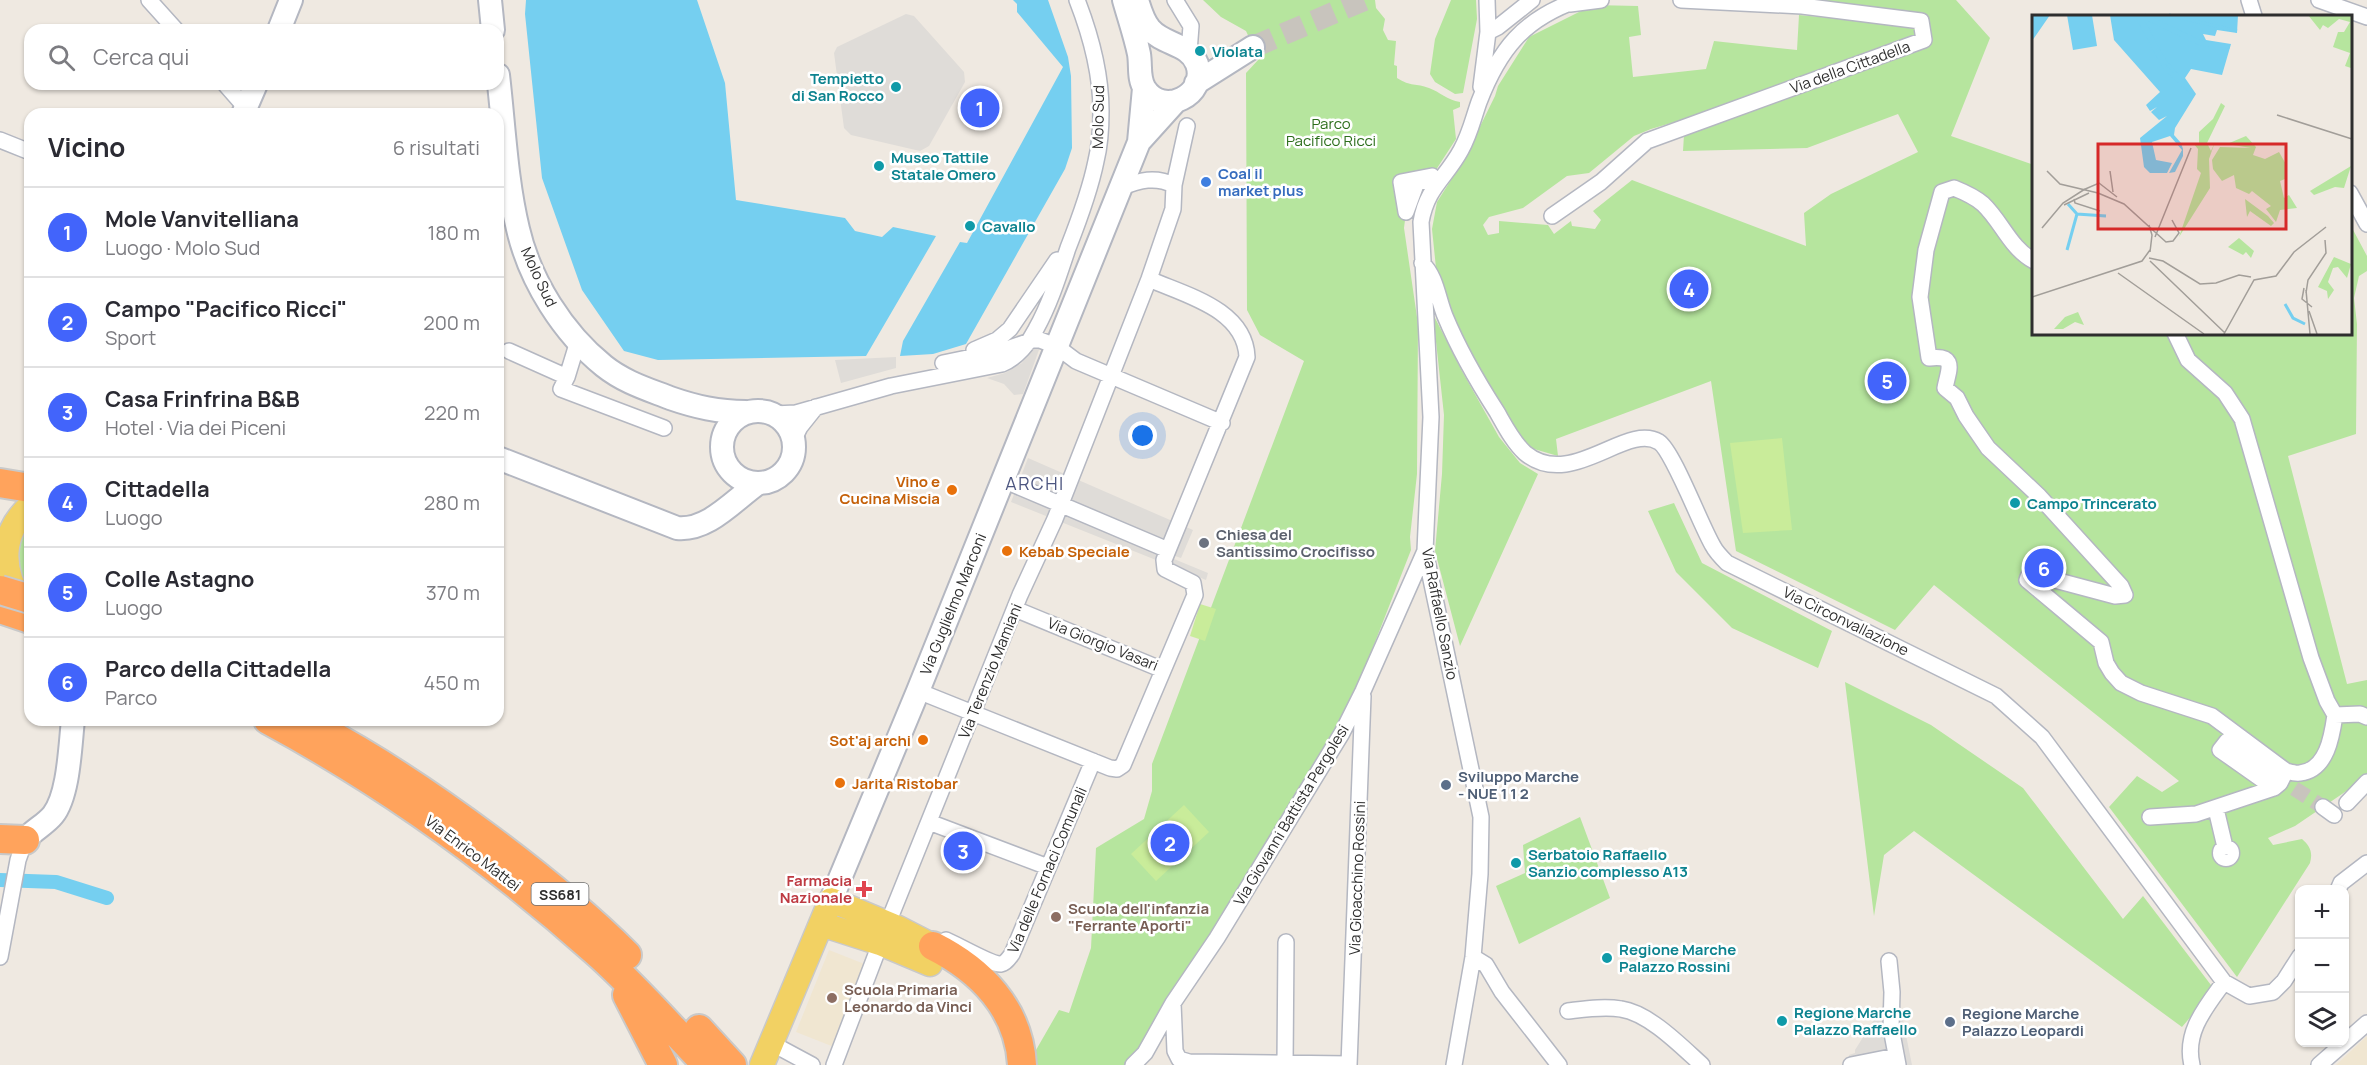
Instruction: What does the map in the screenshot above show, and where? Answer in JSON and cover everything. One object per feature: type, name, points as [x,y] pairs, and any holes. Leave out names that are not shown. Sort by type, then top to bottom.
[{"type":"highway","points":[[0,483],[24,487]]},
{"type":"highway","points":[[8,593],[24,612]]},
{"type":"highway","points":[[0,629],[24,630]]},
{"type":"highway","name":"Via Enrico Mattei","points":[[278,726],[336,759],[444,830],[537,902],[614,969],[707,1065]]},
{"type":"highway","name":"Via Enrico Mattei","points":[[315,726],[363,751],[446,806],[559,893],[638,966],[732,1065]]},
{"type":"highway","points":[[326,726],[363,751]]},
{"type":"highway","points":[[332,726],[363,751]]},
{"type":"highway","points":[[929,949],[980,1000],[992,1016],[1002,1038],[1007,1065]]},
{"type":"highway","points":[[929,949],[962,961],[998,997],[1014,1026],[1022,1065]]},
{"type":"highway","name":"SS681","points":[[614,969],[663,1065]]},
{"type":"main road","points":[[15,515],[6,535],[2,555],[8,593],[24,605]]},
{"type":"main road","points":[[831,900],[889,935]]},
{"type":"main road","name":"Via Guglielmo Marconi","points":[[767,1054],[831,900]]},
{"type":"main road","points":[[821,924],[889,935],[929,949]]},
{"type":"street","points":[[149,0],[171,24]]},
{"type":"street","points":[[281,24],[291,0]]},
{"type":"street","points":[[490,0],[492,24]]},
{"type":"street","name":"Molo Sud","points":[[504,122],[518,230],[533,272],[557,316],[578,341],[605,367],[638,386],[691,405],[720,412],[755,410],[774,414],[796,413],[891,386],[1002,364],[1015,357],[1029,341],[1051,298],[1074,234],[1092,178],[1098,148],[1101,112],[1095,55],[1077,0]]},
{"type":"street","name":"Via Guglielmo Marconi","points":[[1124,0],[1142,77],[1139,142]]},
{"type":"street","points":[[1137,0],[1142,17],[1151,31],[1188,61]]},
{"type":"street","points":[[1175,0],[1191,26],[1188,61]]},
{"type":"street","points":[[1479,102],[1488,32],[1487,0]]},
{"type":"street","points":[[1488,32],[1498,27],[1532,0]]},
{"type":"street","points":[[1479,102],[1500,58],[1522,30],[1538,17],[1578,0]]},
{"type":"street","points":[[1561,6],[1601,0]]},
{"type":"street","name":"Via della Cittadella","points":[[1552,216],[1601,182],[1647,141],[1923,40],[1921,21],[1802,6],[1681,0]]},
{"type":"street","points":[[2249,0],[2254,15]]},
{"type":"street","points":[[2319,0],[2367,17]]},
{"type":"street","points":[[1488,32],[1500,58]]},
{"type":"street","points":[[1176,101],[1157,100],[1142,77],[1150,51],[1158,46],[1188,61]]},
{"type":"street","name":"Via Guglielmo Marconi","points":[[831,900],[918,691],[1139,142],[1176,101],[1189,95],[1188,61]]},
{"type":"street","points":[[229,90],[243,108]]},
{"type":"street","points":[[246,108],[254,90]]},
{"type":"street","name":"Molo Sud","points":[[500,90],[502,108]]},
{"type":"street","name":"Via Raffaello Sanzio","points":[[1454,1065],[1473,957],[1480,874],[1481,817],[1450,660],[1425,551],[1431,417],[1421,222],[1428,196],[1456,159],[1469,135],[1479,102]]},
{"type":"street","name":"Via Terenzio Mamiani","points":[[834,1065],[889,935],[929,822],[1015,609],[1061,504],[1149,279],[1169,222],[1174,199],[1174,185],[1187,126]]},
{"type":"street","points":[[0,140],[24,150]]},
{"type":"street","points":[[1120,188],[1148,179],[1160,179],[1174,185]]},
{"type":"street","points":[[2032,260],[2014,244],[1983,205],[1965,192],[1954,188],[1942,192],[1926,250],[1920,297],[1933,358],[1948,361],[1951,368],[1945,388],[1957,398],[1966,416],[1988,448],[2039,496],[2121,586],[2125,594],[2115,596],[2040,576],[2026,578],[2101,642],[2109,668],[2121,683],[2141,693],[2212,716],[2278,778]]},
{"type":"street","points":[[2352,196],[2367,224]]},
{"type":"street","name":"Molo Sud","points":[[891,386],[997,340],[1010,329],[1038,291],[1074,234]]},
{"type":"street","name":"Via Circonvallazione","points":[[1422,263],[1429,269],[1444,315],[1469,368],[1515,443],[1527,454],[1552,464],[1568,464],[1632,441],[1652,439],[1660,442],[1672,460],[1713,548],[1727,563],[1996,696],[2042,737],[2224,982],[2248,996],[2273,992],[2284,981],[2295,964]]},
{"type":"street","points":[[1003,480],[1168,550],[1247,357],[1245,342],[1225,315],[1149,279]]},
{"type":"street","points":[[2150,817],[2196,814],[2216,809],[2278,778],[2300,773],[2313,767],[2322,758],[2331,736],[2335,715],[2327,701],[2311,658],[2242,419],[2225,393],[2188,360],[2175,334]]},
{"type":"street","points":[[1029,341],[1040,340],[1056,346],[1076,361],[1221,423]]},
{"type":"street","points":[[578,341],[561,390],[664,428]]},
{"type":"street","name":"Molo Sud","points":[[943,363],[1001,351],[1029,341]]},
{"type":"street","points":[[509,351],[567,377]]},
{"type":"street","name":"Molo Sud","points":[[691,405],[711,423],[722,440],[726,465]]},
{"type":"street","points":[[726,465],[740,478],[757,483],[768,482],[787,470],[792,461],[794,439],[800,427],[816,407]]},
{"type":"street","points":[[722,440],[727,428],[735,418],[746,412]]},
{"type":"street","points":[[774,414],[790,429],[794,439]]},
{"type":"street","points":[[504,460],[673,528],[696,528],[757,483]]},
{"type":"street","points":[[715,515],[725,488],[726,465]]},
{"type":"street","name":"Via Giorgio Vasari","points":[[1015,609],[1163,670],[1196,591],[1189,580],[1165,570],[1163,563],[1168,550]]},
{"type":"street","name":"Via Giovanni Battista Pergolesi","points":[[1133,1065],[1145,1053],[1173,1003],[1217,938],[1342,733],[1425,551]]},
{"type":"street","points":[[918,691],[1114,769],[1123,765],[1163,670]]},
{"type":"street","name":"Via Gioacchino Rossini","points":[[1349,1064],[1363,691]]},
{"type":"street","points":[[2335,715],[2360,714],[2367,717]]},
{"type":"street","points":[[0,957],[12,893],[14,846],[47,822],[59,804],[73,726]]},
{"type":"street","name":"Via delle Fornaci Comunali","points":[[929,949],[942,939],[959,945],[989,962],[1003,963],[1012,954],[1094,761]]},
{"type":"street","points":[[2347,803],[2367,782]]},
{"type":"street","points":[[2216,809],[2225,847]]},
{"type":"street","points":[[929,822],[1048,867]]},
{"type":"street","points":[[2340,885],[2367,863]]},
{"type":"street","points":[[1285,1064],[1286,942]]},
{"type":"street","points":[[1473,957],[1486,965],[1502,992],[1559,1065]]},
{"type":"street","points":[[1856,1065],[1897,1061],[1891,1028],[1892,992],[1889,961]]},
{"type":"street","points":[[2192,1065],[2189,1044],[2193,1030],[2224,982]]},
{"type":"street","points":[[1173,1003],[1175,1051],[1179,1059],[1189,1062],[1349,1064]]},
{"type":"street","points":[[1568,1011],[1613,1008],[1629,1011],[1652,1023],[1697,1063]]},
{"type":"street","points":[[2319,1065],[2367,1023]]},
{"type":"street","points":[[767,1054],[812,1065]]},
{"type":"shaded area","points":[[906,14],[914,16],[964,72],[965,82],[929,146],[920,151],[851,135],[844,128],[834,53],[837,47]]},
{"type":"shaded area","points":[[1033,345],[1040,347],[1023,394],[1014,395],[1004,384],[987,378],[1005,373],[1022,363]]},
{"type":"shaded area","points":[[896,357],[896,368],[841,383],[835,360]]},
{"type":"shaded area","points":[[1028,458],[1193,530],[1181,558],[1175,556],[1174,559],[1208,573],[1206,580],[1011,502]]},
{"type":"shaded area","name":"Scuola Primaria Leonardo da Vinci","points":[[829,950],[867,965],[834,1047],[796,1032]]},
{"type":"shaded area","points":[[1896,985],[1912,1065],[1844,1065],[1844,1062],[1850,1061],[1849,1055],[1855,1053]]},
{"type":"shaded area","points":[[2367,1036],[2367,1065],[2336,1065]]},
{"type":"green space","name":"Parco Pacifico Ricci","points":[[1203,0],[1375,0],[1376,8],[1385,19],[1383,30],[1388,40],[1396,41],[1394,65],[1397,66],[1397,78],[1406,83],[1429,88],[1451,100],[1460,102],[1460,107],[1453,110],[1456,139],[1432,176],[1401,181],[1406,212],[1404,228],[1418,324],[1417,474],[1410,537],[1411,550],[1361,678],[1334,733],[1142,1046],[1124,1065],[1036,1065],[1032,1057],[1059,1010],[1069,1013],[1091,948],[1096,848],[1144,819],[1152,791],[1152,764],[1304,361],[1260,335],[1247,310],[1246,73],[1259,59],[1246,31],[1221,17]]},
{"type":"green space","points":[[1451,0],[1476,0],[1477,19],[1463,93],[1455,94],[1435,82],[1430,74],[1435,39]]},
{"type":"green space","points":[[1804,0],[1956,0],[1990,38],[1951,136],[2032,164],[2032,334],[2352,334],[2352,228],[2367,256],[2367,271],[2359,276],[2354,298],[2357,324],[2356,434],[2288,456],[2347,684],[2367,680],[2367,777],[2295,826],[2268,838],[2273,845],[2302,839],[2310,850],[2310,863],[2237,977],[2109,807],[2137,776],[2162,792],[2179,781],[1934,585],[1895,630],[1736,551],[1711,381],[1556,439],[1558,456],[1534,449],[1520,438],[1472,358],[1450,315],[1436,268],[1432,229],[1437,202],[1463,161],[1498,86],[1529,37],[1593,5],[1638,6],[1641,35],[1629,37],[1633,77],[1706,69],[1714,41],[1797,50],[1799,15],[1915,26],[1916,38],[1634,136],[1589,173],[1567,176],[1523,208],[1489,217],[1483,225],[1488,235],[1499,233],[1499,221],[1548,225],[1554,234],[1571,221],[1572,226],[1595,229],[1601,220],[1593,211],[1632,180],[1806,246],[1804,213],[1831,194],[1918,152],[1898,114],[1807,148],[1683,151],[1684,135],[1930,43],[1926,16]]},
{"type":"green space","points":[[1433,314],[1499,437],[1520,463],[1538,474],[1460,646],[1435,551],[1442,474],[1444,415]]},
{"type":"green space","points":[[1782,438],[1792,530],[1743,533],[1730,443]]},
{"type":"green space","points":[[1674,503],[1702,563],[1832,631],[1818,668],[1732,628],[1676,572],[1648,511]]},
{"type":"green space","points":[[24,533],[24,588],[20,583],[15,549]]},
{"type":"green space","points":[[1200,604],[1216,609],[1205,641],[1190,636]]},
{"type":"green space","points":[[1845,682],[1931,725],[2023,788],[2123,919],[2143,896],[2214,989],[2182,1027],[1914,831],[1884,855],[1874,916]]},
{"type":"green space","points":[[1184,805],[1209,832],[1156,881],[1131,854]]},
{"type":"green space","points":[[1580,817],[1610,898],[1519,944],[1496,886],[1525,873],[1523,845]]},
{"type":"water","points":[[526,0],[697,0],[725,83],[736,200],[845,218],[855,231],[882,237],[893,227],[936,236],[866,356],[658,360],[624,351],[582,290],[542,178],[525,14]]},
{"type":"water","points":[[1013,0],[1048,0],[1068,57],[1071,76],[1072,148],[1065,169],[966,344],[933,354],[900,356],[903,341],[960,242],[967,243],[1063,67],[1017,12],[1017,4]]},
{"type":"waterway","points":[[0,880],[56,882],[107,898]]},
{"type":"tunnel","points":[[1253,47],[1364,0]]},
{"type":"tunnel","points":[[2275,776],[2323,807]]},
{"type":"place","name":"Violata","points":[[1200,51]]},
{"type":"place","name":"Tempietto di San Rocco","points":[[896,87]]},
{"type":"place","name":"Mole Vanvitelliana","points":[[980,108]]},
{"type":"place","name":"Museo Tattile Statale Omero","points":[[879,166]]},
{"type":"place","name":"Coal il market plus","points":[[1206,182]]},
{"type":"place","name":"Cavallo","points":[[970,226]]},
{"type":"place","name":"Cittadella","points":[[1689,289]]},
{"type":"place","name":"Colle Astagno","points":[[1887,381]]},
{"type":"place","name":"Vino e Cucina Miscia","points":[[952,490]]},
{"type":"place","name":"Campo Trincerato","points":[[2015,503]]},
{"type":"place","name":"Chiesa del Santissimo Crocifisso","points":[[1204,543]]},
{"type":"place","name":"Kebab Speciale","points":[[1007,551]]},
{"type":"place","name":"Parco della Cittadella","points":[[2044,568]]},
{"type":"place","name":"Sot'aj archi","points":[[923,740]]},
{"type":"place","name":"Jarita Ristobar","points":[[840,783]]},
{"type":"place","name":"Sviluppo Marche - NUE 1 1 2","points":[[1446,785]]},
{"type":"place","name":"Campo \"Pacifico Ricci\"","points":[[1170,843]]},
{"type":"place","name":"Casa Frinfrina B&B","points":[[963,851]]},
{"type":"place","name":"Serbatoio Raffaello Sanzio complesso A13","points":[[1516,863]]},
{"type":"place","name":"Farmacia Nazionale","points":[[864,889]]},
{"type":"place","name":"Scuola dell'infanzia \"Ferrante Aporti\"","points":[[1056,917]]},
{"type":"place","name":"Regione Marche Palazzo Rossini","points":[[1607,958]]},
{"type":"place","name":"Scuola Primaria Leonardo da Vinci","points":[[832,998]]},
{"type":"place","name":"Regione Marche Palazzo Raffaello","points":[[1782,1021]]},
{"type":"place","name":"Regione Marche Palazzo Leopardi","points":[[1950,1022]]},
{"type":"district","name":"ARCHI","points":[[1035,483]]}]
